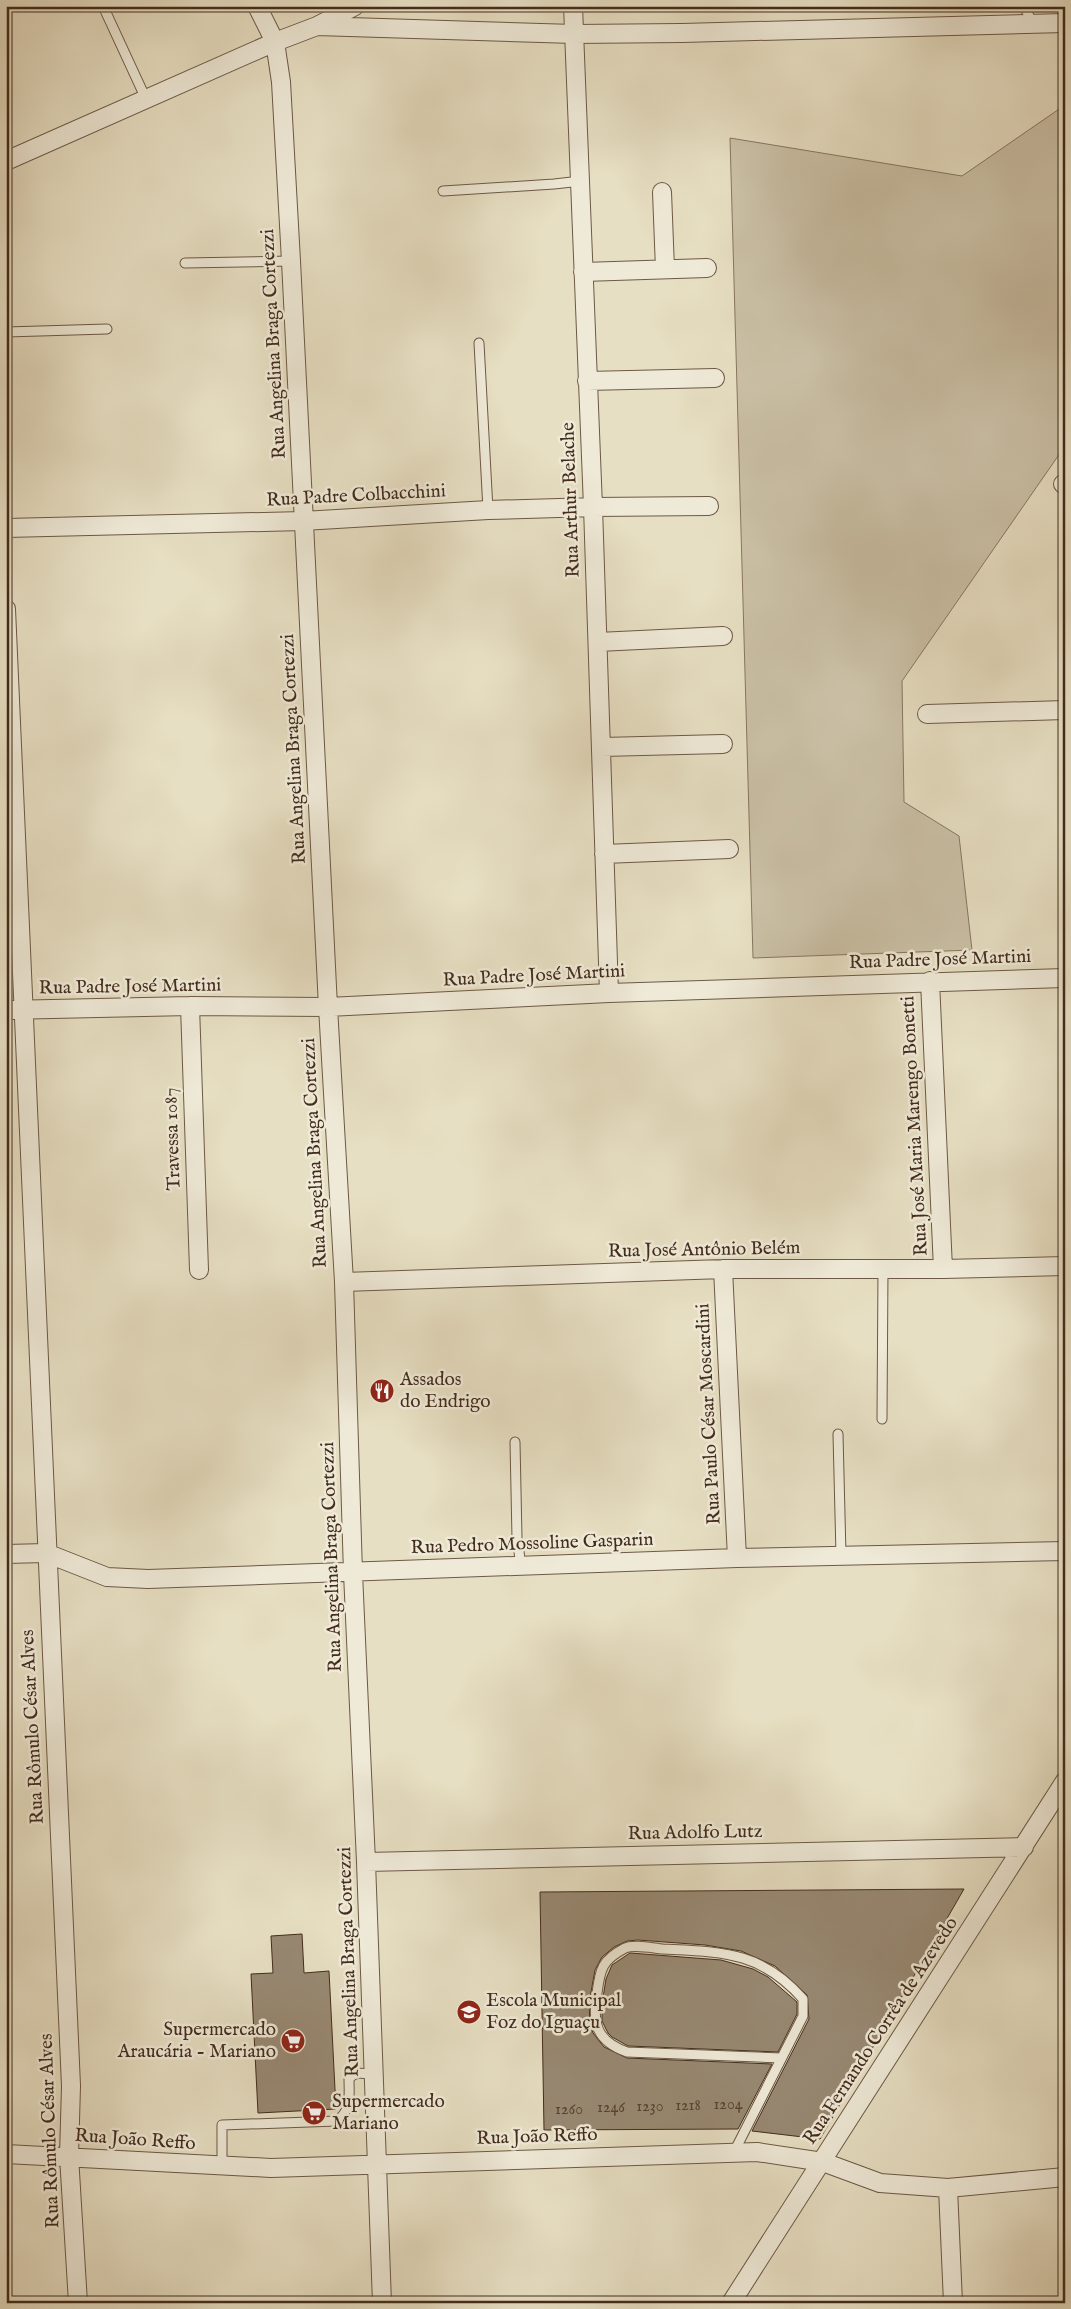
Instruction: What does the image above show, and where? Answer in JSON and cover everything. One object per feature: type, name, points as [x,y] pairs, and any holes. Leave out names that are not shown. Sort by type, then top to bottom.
[{"type":"street","name":"Rua Angelina Braga Cortezzi","points":[[257,6],[275,42],[281,82],[291,261],[328,1007],[344,1282],[353,1573],[366,1862],[382,2303]]},
{"type":"street","points":[[6,161],[275,42],[317,26],[355,6]]},
{"type":"street","name":"Rua Arthur Belache","points":[[573,6],[602,747],[609,993]]},
{"type":"street","points":[[317,26],[574,34],[1065,23]]},
{"type":"street","points":[[662,192],[665,269]]},
{"type":"street","points":[[583,272],[707,268]]},
{"type":"street","points":[[587,381],[715,378]]},
{"type":"street","name":"Rua Padre Colbacchini","points":[[6,528],[303,521],[488,510],[709,506]]},
{"type":"street","name":"Rua Rômulo César Alves","points":[[6,609],[9,744],[24,1010],[46,1553],[71,2086],[69,2156],[78,2303]]},
{"type":"street","points":[[598,642],[722,636]]},
{"type":"street","points":[[927,714],[1065,710]]},
{"type":"street","points":[[602,747],[723,744]]},
{"type":"street","points":[[604,854],[729,849]]},
{"type":"street","name":"Rua Padre José Martini","points":[[6,1010],[190,1006],[328,1007],[609,993],[1065,978]]},
{"type":"street","name":"Rua José Maria Marengo Bonetti","points":[[930,981],[942,1269]]},
{"type":"street","name":"Travessa 1087","points":[[190,1006],[199,1270]]},
{"type":"street","name":"Rua José Antônio Belém","points":[[344,1282],[723,1269],[942,1269],[1065,1266]]},
{"type":"street","name":"Rua Paulo César Moscardini","points":[[723,1269],[737,1558]]},
{"type":"street","name":"Rua Pedro Mossoline Gasparin","points":[[6,1554],[46,1553],[107,1577],[148,1580],[737,1558],[1065,1551]]},
{"type":"street","name":"Rua Fernando Corrêa de Azevedo","points":[[731,2303],[1024,1847],[1062,1791]]},
{"type":"street","name":"Rua Adolfo Lutz","points":[[366,1862],[1024,1847]]},
{"type":"street","name":"Rua João Reffo","points":[[6,2154],[271,2168],[757,2152],[823,2162],[880,2183],[948,2188],[1065,2177]]},
{"type":"street","points":[[948,2188],[953,2303]]},
{"type":"lane","points":[[103,6],[146,99]]},
{"type":"lane","points":[[1024,6],[1033,24]]},
{"type":"lane","points":[[443,191],[581,181]]},
{"type":"lane","points":[[185,262],[291,261]]},
{"type":"lane","points":[[6,332],[107,328]]},
{"type":"lane","points":[[478,344],[488,510]]},
{"type":"lane","points":[[882,1419],[883,1269]]},
{"type":"lane","points":[[838,1434],[841,1555]]},
{"type":"lane","points":[[516,1442],[517,1538],[521,1566]]},
{"type":"lane","points":[[734,2152],[803,2016],[803,1999],[788,1982],[762,1964],[725,1953],[628,1947],[611,1957],[601,1968],[593,2014],[598,2031],[611,2047],[627,2052],[781,2058]]},
{"type":"lane","points":[[222,2166],[222,2125],[337,2121],[344,2116],[348,2107],[349,2079],[352,2075],[357,2073],[374,2075]]},
{"type":"shaded area","points":[[407,6],[553,6],[553,11],[400,9]]},
{"type":"shaded area","points":[[1065,105],[1065,446],[902,681],[904,802],[959,836],[972,950],[753,958],[730,138],[962,176]]},
{"type":"building","points":[[964,1889],[820,2139],[752,2131],[809,2019],[807,1995],[775,1966],[741,1951],[705,1945],[638,1940],[627,1941],[614,1947],[602,1957],[595,1970],[589,2003],[590,2023],[593,2033],[604,2047],[627,2058],[772,2064],[738,2129],[544,2130],[540,1892]]},
{"type":"building","name":"Supermercado Araucária - Mariano","points":[[302,1934],[304,1973],[329,1971],[336,2109],[258,2113],[251,1974],[273,1973],[271,1936]]},
{"type":"building","points":[[630,1953],[721,1960],[753,1969],[768,1977],[797,2002],[797,2014],[778,2052],[628,2046],[612,2037],[602,2021],[602,2004],[606,1979],[612,1965]]},
{"type":"place","name":"Assados do Endrigo","points":[[382,1391]]},
{"type":"place","name":"Escola Municipal Foz do Iguaçu","points":[[469,2012]]},
{"type":"place","name":"Supermercado Araucária - Mariano","points":[[293,2041]]},
{"type":"place","name":"Supermercado Mariano","points":[[314,2113]]}]
